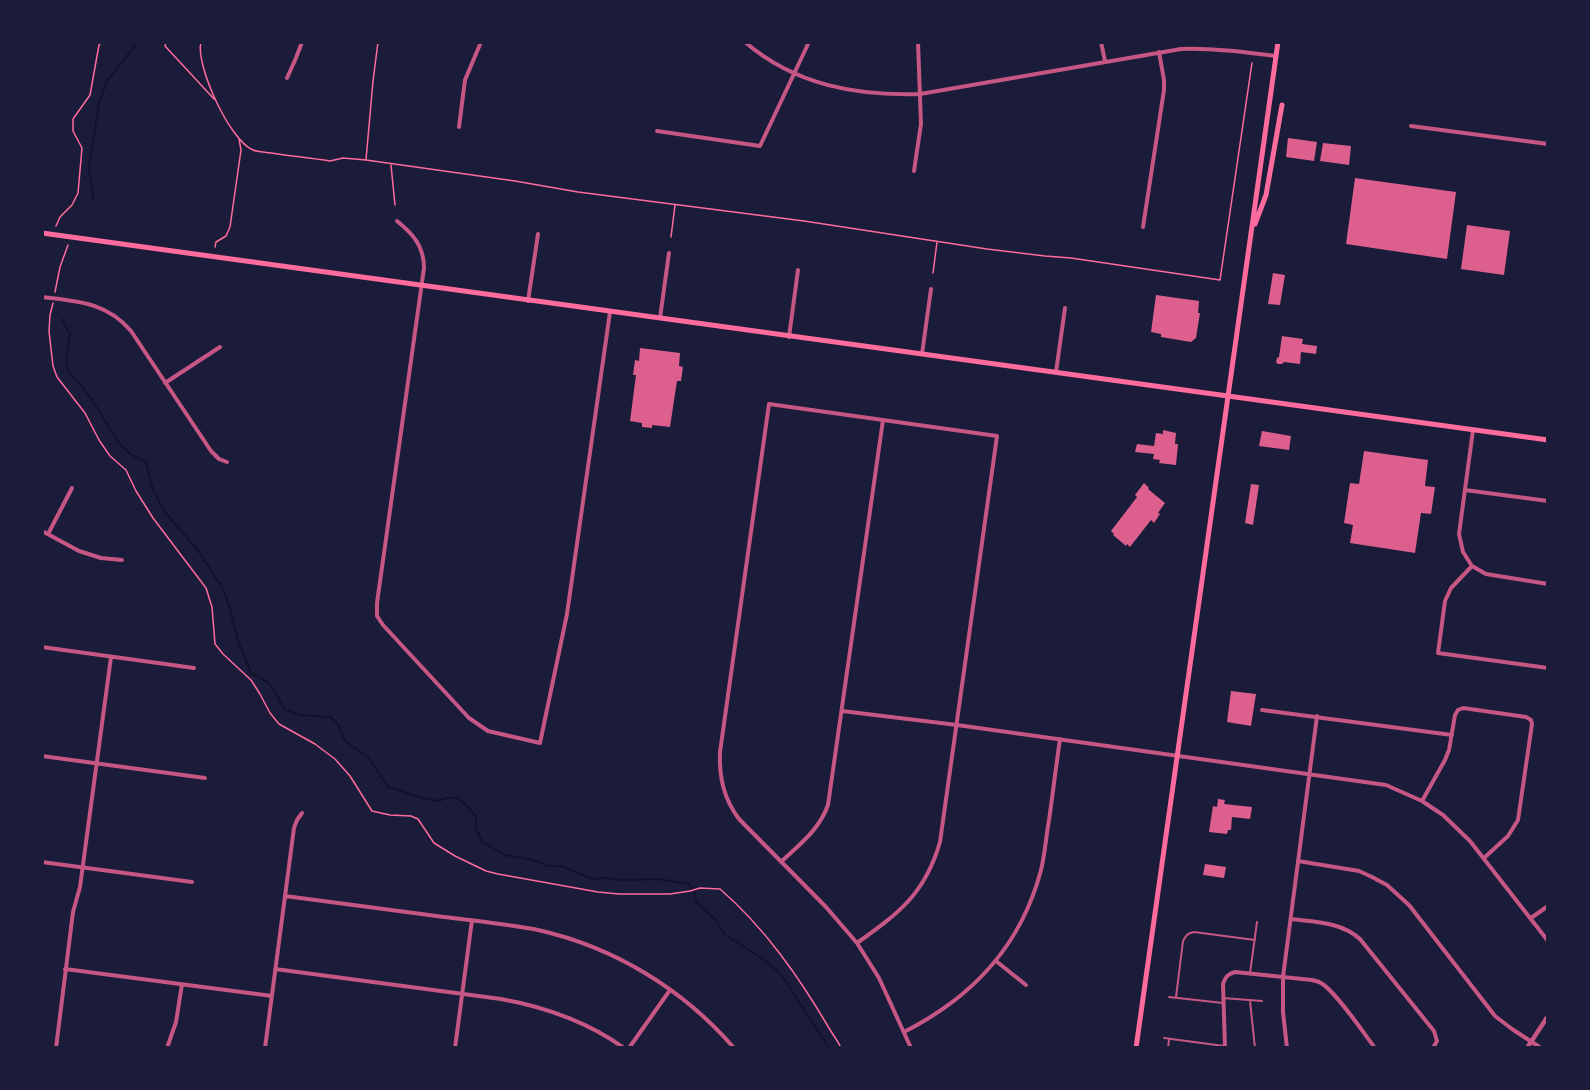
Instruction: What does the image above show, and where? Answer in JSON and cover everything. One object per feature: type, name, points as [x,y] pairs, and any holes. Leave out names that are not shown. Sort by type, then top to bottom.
[{"type":"main road","points":[[1136,1048],[1278,42]]},
{"type":"main road","points":[[1251,234],[1266,195],[1282,105]]},
{"type":"main road","points":[[42,233],[1229,398],[1548,440]]},
{"type":"street","points":[[287,78],[302,42]]},
{"type":"street","points":[[459,128],[465,80],[481,42]]},
{"type":"street","points":[[745,42],[794,74],[842,88],[866,93],[890,94],[920,94],[1159,52],[1204,48],[1276,56]]},
{"type":"street","points":[[657,131],[760,146],[809,42]]},
{"type":"street","points":[[914,171],[921,124],[918,42]]},
{"type":"street","points":[[1101,42],[1105,61]]},
{"type":"street","points":[[1203,42],[1204,48]]},
{"type":"street","points":[[1143,227],[1164,90],[1159,52]]},
{"type":"street","points":[[1411,126],[1548,144]]},
{"type":"street","points":[[397,220],[415,237],[424,262],[377,616],[406,651],[481,727],[495,733],[540,743],[567,614],[610,312]]},
{"type":"street","points":[[528,301],[538,234]]},
{"type":"street","points":[[660,319],[669,253]]},
{"type":"street","points":[[789,337],[798,270]]},
{"type":"street","points":[[922,355],[931,289]]},
{"type":"street","points":[[42,297],[87,303],[112,314],[125,325],[211,451],[219,459],[228,462]]},
{"type":"street","points":[[1056,374],[1065,308]]},
{"type":"street","points":[[165,383],[220,347]]},
{"type":"street","points":[[857,943],[902,908],[916,892],[931,868],[938,848],[997,436],[769,404],[720,752],[719,769],[723,788],[734,812],[826,907],[857,943],[879,978],[911,1048]]},
{"type":"street","points":[[781,862],[809,836],[820,822],[825,814],[830,795],[883,420]]},
{"type":"street","points":[[1473,430],[1459,534],[1463,552],[1472,567],[1486,574],[1548,584]]},
{"type":"street","points":[[48,534],[72,488]]},
{"type":"street","points":[[1466,490],[1548,501]]},
{"type":"street","points":[[42,531],[79,551],[101,558],[122,560]]},
{"type":"street","points":[[1472,567],[1451,588],[1445,602],[1438,653],[1548,668]]},
{"type":"street","points":[[42,647],[194,668]]},
{"type":"street","points":[[56,1048],[73,912],[83,867],[111,657]]},
{"type":"street","points":[[1422,801],[1446,760],[1457,711],[1462,708],[1526,717],[1531,720],[1518,820],[1508,836],[1484,858]]},
{"type":"street","points":[[1262,710],[1452,735]]},
{"type":"street","points":[[842,711],[957,724],[1386,785],[1422,801],[1443,814],[1470,841],[1548,941]]},
{"type":"street","points":[[1287,1048],[1283,1012],[1283,977],[1317,716]]},
{"type":"street","points":[[904,1032],[953,1003],[978,981],[996,961],[1020,923],[1036,887],[1044,855],[1060,739]]},
{"type":"street","points":[[42,756],[205,778]]},
{"type":"street","points":[[265,1048],[294,828],[302,813]]},
{"type":"street","points":[[1298,861],[1359,871],[1387,885],[1408,905],[1495,1016],[1541,1048]]},
{"type":"street","points":[[42,862],[192,882]]},
{"type":"street","points":[[285,896],[534,929],[579,942],[631,964],[656,979],[703,1016],[734,1048]]},
{"type":"street","points":[[1531,918],[1548,906]]},
{"type":"street","points":[[1291,919],[1337,925],[1355,934],[1368,947],[1434,1031],[1437,1041],[1433,1048]]},
{"type":"street","points":[[455,1048],[472,920]]},
{"type":"street","points":[[996,961],[1026,985]]},
{"type":"street","points":[[65,969],[272,996]]},
{"type":"street","points":[[275,969],[520,1003],[553,1012],[590,1027],[624,1048]]},
{"type":"street","points":[[1225,1047],[1223,1000],[1225,978],[1235,972],[1250,972],[1320,982],[1341,1004],[1375,1048]]},
{"type":"street","points":[[167,1048],[176,1022],[182,984]]},
{"type":"street","points":[[629,1048],[670,990]]},
{"type":"street","points":[[1527,1048],[1548,1016]]},
{"type":"lane","points":[[1250,972],[1257,922]]},
{"type":"lane","points":[[1176,997],[1183,941],[1189,933],[1255,940]]},
{"type":"lane","points":[[1170,997],[1262,1001]]},
{"type":"lane","points":[[1250,1000],[1255,1048]]},
{"type":"lane","points":[[1164,1038],[1225,1047]]},
{"type":"lane","points":[[1168,1048],[1169,1039]]},
{"type":"path","points":[[56,226],[60,217],[72,206],[78,193],[82,148],[73,131],[73,119],[90,95],[99,45],[102,42]]},
{"type":"path","points":[[166,42],[165,46],[216,101]]},
{"type":"path","points":[[201,42],[199,48],[204,74],[216,101],[230,129],[252,150],[330,161],[343,158],[366,160],[578,192],[1220,280],[1252,63]]},
{"type":"path","points":[[366,160],[378,42]]},
{"type":"path","points":[[215,247],[216,242],[226,236],[230,227],[241,150],[239,138]]},
{"type":"path","points":[[391,164],[395,205]]},
{"type":"path","points":[[671,237],[675,204]]},
{"type":"path","points":[[933,273],[938,241]]},
{"type":"path","points":[[54,292],[68,245]]},
{"type":"path","points":[[53,302],[50,331],[53,366],[57,377],[85,413],[110,456],[126,470],[153,518],[206,588],[212,607],[215,644],[251,680],[279,724],[315,744],[335,759],[351,776],[372,811],[418,819],[434,843],[486,871],[619,894],[670,894],[700,888],[720,889],[785,960],[841,1048]]},
{"type":"building","points":[[1288,138],[1317,142],[1314,161],[1286,157]]},
{"type":"building","points":[[1323,143],[1351,146],[1349,165],[1320,161]]},
{"type":"building","points":[[1355,178],[1456,192],[1447,259],[1346,244]]},
{"type":"building","points":[[1467,225],[1510,231],[1504,275],[1461,269]]},
{"type":"building","points":[[1273,273],[1285,275],[1280,305],[1268,304]]},
{"type":"building","points":[[1156,295],[1199,301],[1198,313],[1200,313],[1196,338],[1191,342],[1161,337],[1161,334],[1151,332]]},
{"type":"building","points":[[1282,336],[1303,339],[1302,344],[1317,346],[1316,354],[1301,352],[1300,364],[1284,362],[1278,364],[1276,362]]},
{"type":"building","points":[[640,348],[680,353],[679,366],[683,367],[681,381],[677,381],[670,427],[652,425],[652,428],[642,427],[642,423],[630,421],[636,375],[633,375],[635,360],[639,361]]},
{"type":"building","points":[[1163,430],[1176,433],[1175,444],[1178,444],[1176,465],[1159,463],[1160,460],[1153,459],[1154,454],[1135,452],[1137,444],[1154,446],[1156,433],[1163,434]]},
{"type":"building","points":[[1262,431],[1291,436],[1289,450],[1259,446]]},
{"type":"building","points":[[1364,451],[1428,460],[1425,486],[1435,487],[1431,514],[1421,513],[1415,553],[1350,543],[1353,525],[1344,523],[1350,483],[1359,484]]},
{"type":"building","points":[[1144,483],[1165,503],[1154,523],[1151,520],[1130,547],[1127,544],[1126,546],[1111,531],[1137,497],[1135,495]]},
{"type":"building","points":[[1251,484],[1259,485],[1253,525],[1245,523]]},
{"type":"building","points":[[1231,691],[1256,694],[1251,726],[1227,722]]},
{"type":"building","points":[[1218,799],[1225,800],[1224,804],[1252,807],[1250,819],[1232,817],[1231,830],[1228,830],[1227,834],[1209,832],[1213,806],[1217,807]]},
{"type":"building","points":[[1205,864],[1226,867],[1224,878],[1203,875]]},
{"type":"waterway","points":[[93,198],[89,168],[99,103],[107,81],[138,42]]},
{"type":"waterway","points":[[62,319],[70,334],[66,358],[68,372],[92,400],[119,443],[130,454],[146,462],[153,490],[165,512],[200,553],[223,589],[238,641],[251,673],[269,684],[284,709],[300,715],[330,717],[337,723],[345,741],[368,757],[388,787],[438,801],[458,798],[476,817],[476,828],[482,842],[505,855],[533,860],[548,866],[561,866],[592,879],[658,879],[689,884],[695,893],[696,902],[716,920],[724,934],[766,961],[781,974],[829,1048]]}]
